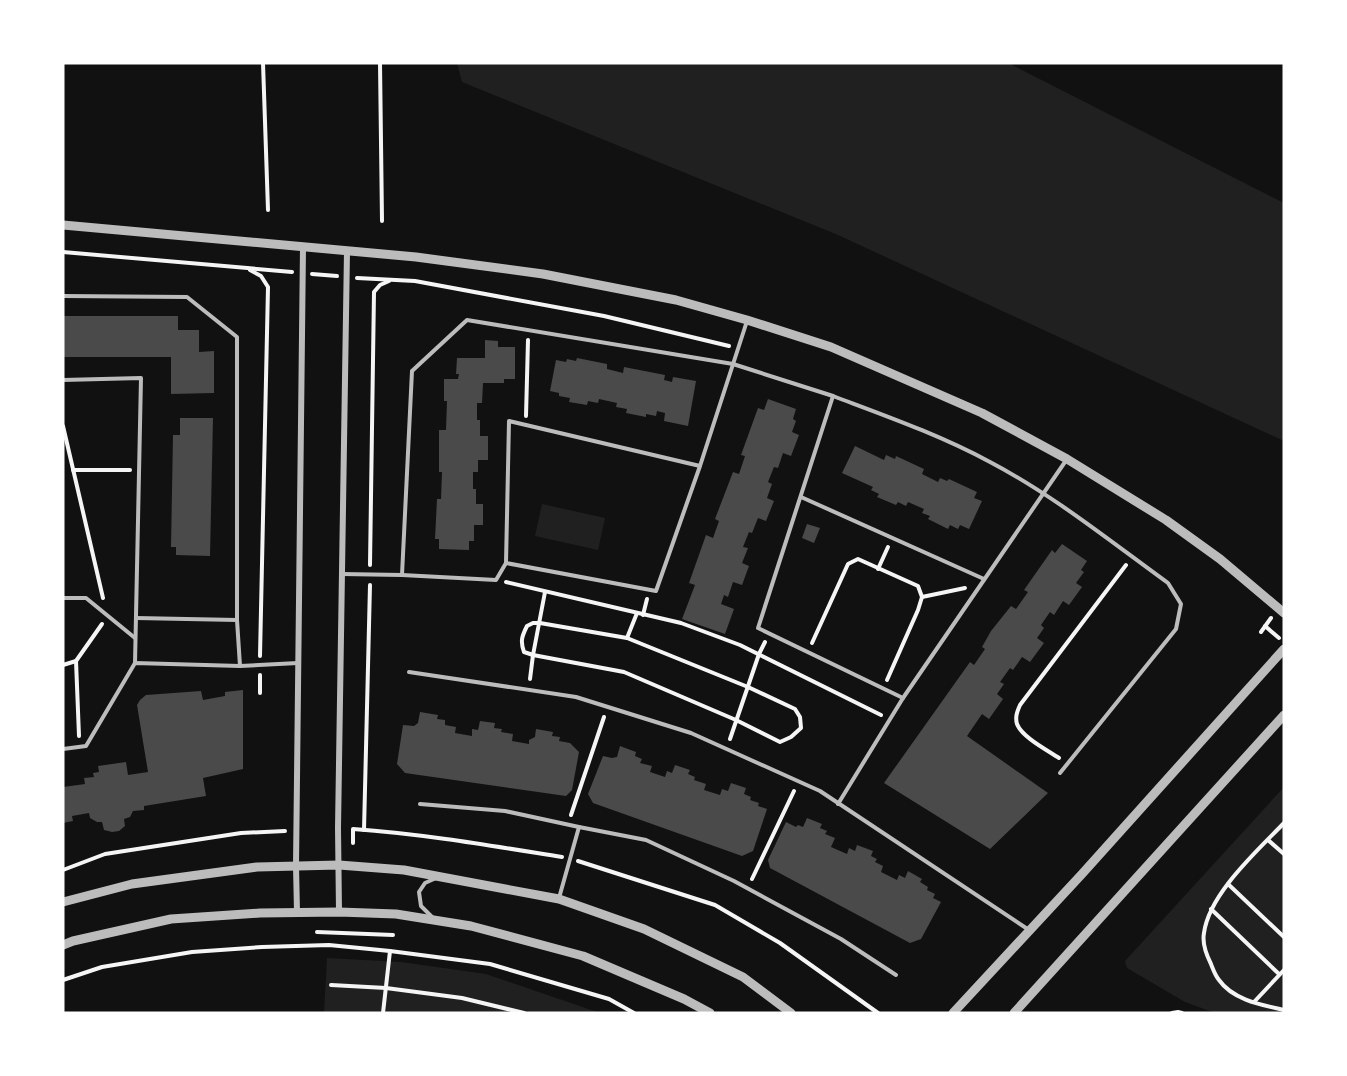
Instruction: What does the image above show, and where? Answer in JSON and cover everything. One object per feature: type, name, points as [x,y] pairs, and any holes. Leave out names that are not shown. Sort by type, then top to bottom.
[{"type":"street","points":[[63,225],[416,257],[543,274],[676,300],[747,320],[841,351],[982,413],[1067,459],[1166,520],[1211,553],[1284,613]]},
{"type":"street","points":[[297,912],[303,247]]},
{"type":"street","points":[[339,912],[347,251]]},
{"type":"street","points":[[953,1013],[1077,880],[1284,649]]},
{"type":"street","points":[[1014,1013],[1284,715]]},
{"type":"street","points":[[63,902],[132,884],[257,867],[339,865],[404,870],[559,899],[644,929],[743,977],[791,1013]]},
{"type":"street","points":[[63,945],[171,919],[297,912],[396,914],[471,926],[583,956],[684,999],[710,1013]]},
{"type":"lane","points":[[63,296],[187,297],[237,337],[237,620],[240,666]]},
{"type":"lane","points":[[402,576],[412,371],[468,320],[733,364],[833,396],[926,431],[990,462],[1043,494],[1168,583],[1181,604],[1176,629],[1060,773]]},
{"type":"lane","points":[[506,563],[656,591],[700,466],[747,320]]},
{"type":"lane","points":[[63,380],[141,378],[135,663],[86,746],[63,749]]},
{"type":"lane","points":[[833,396],[758,628],[903,698]]},
{"type":"lane","points":[[342,574],[496,580],[506,563],[509,421],[700,466]]},
{"type":"lane","points":[[838,804],[903,698],[1067,459]]},
{"type":"lane","points":[[801,497],[984,579]]},
{"type":"lane","points":[[63,598],[86,598],[136,639]]},
{"type":"lane","points":[[136,618],[237,620]]},
{"type":"lane","points":[[135,663],[240,666],[298,663]]},
{"type":"lane","points":[[409,672],[576,697],[691,733],[820,791],[1029,931]]},
{"type":"lane","points":[[420,804],[505,810],[646,840],[748,888],[841,939],[896,975]]},
{"type":"lane","points":[[559,899],[579,826]]},
{"type":"lane","points":[[435,920],[421,906],[419,892],[424,883],[439,877]]},
{"type":"path","points":[[263,63],[268,210]]},
{"type":"path","points":[[380,63],[382,221]]},
{"type":"path","points":[[63,252],[415,281],[604,316],[738,348]]},
{"type":"path","points":[[246,268],[261,276],[268,287],[260,693]]},
{"type":"path","points":[[364,830],[374,292],[380,285],[392,280]]},
{"type":"path","points":[[526,424],[529,330]]},
{"type":"path","points":[[63,426],[108,616],[76,661],[79,747]]},
{"type":"path","points":[[73,470],[139,470]]},
{"type":"path","points":[[878,568],[892,538]]},
{"type":"path","points":[[1067,764],[1028,737],[1018,726],[1016,716],[1020,705],[1132,557]]},
{"type":"path","points":[[808,652],[848,564],[858,559],[918,586],[922,597],[918,610],[883,688]]},
{"type":"path","points":[[496,580],[681,623],[740,645],[890,719]]},
{"type":"path","points":[[922,597],[981,584]]},
{"type":"path","points":[[529,690],[545,592]]},
{"type":"path","points":[[627,638],[637,613]]},
{"type":"path","points":[[540,623],[627,638],[748,687],[795,709],[800,717],[801,728],[791,737],[780,742],[736,720],[624,672],[524,652],[521,645],[522,636],[527,626],[540,623]]},
{"type":"path","points":[[1265,626],[1284,642]]},
{"type":"path","points":[[726,749],[759,654],[769,633]]},
{"type":"path","points":[[63,664],[76,661]]},
{"type":"path","points":[[568,824],[607,707]]},
{"type":"path","points":[[748,888],[798,782]]},
{"type":"path","points":[[1284,823],[1228,884],[1210,909],[1203,934],[1205,953],[1219,981],[1230,992],[1253,1002],[1284,1010]]},
{"type":"path","points":[[353,843],[353,829],[410,834],[570,858],[715,905],[780,943],[878,1013]]},
{"type":"path","points":[[63,870],[105,854],[241,834],[285,831]]},
{"type":"path","points":[[1268,840],[1284,854]]},
{"type":"path","points":[[1228,884],[1284,937]]},
{"type":"path","points":[[1210,909],[1280,974]]},
{"type":"path","points":[[317,932],[393,935]]},
{"type":"path","points":[[63,980],[102,967],[192,952],[329,945],[490,964],[609,999],[634,1013]]},
{"type":"path","points":[[382,1013],[390,951]]},
{"type":"path","points":[[1253,1002],[1284,970]]},
{"type":"path","points":[[331,986],[386,988],[462,998],[524,1013]]},
{"type":"path","points":[[1172,1013],[1182,1013]]},
{"type":"shaded area","points":[[457,63],[1008,63],[1284,203],[1284,441],[838,235],[462,82]]},
{"type":"shaded area","points":[[542,504],[605,518],[598,550],[535,536]]},
{"type":"shaded area","points":[[1284,787],[1284,1013],[1215,1013],[1185,1002],[1127,968],[1125,961]]},
{"type":"shaded area","points":[[327,958],[401,962],[486,974],[600,1013],[324,1013]]},
{"type":"building","points":[[63,316],[178,316],[178,330],[199,330],[199,352],[214,351],[214,393],[171,394],[171,357],[63,357]]},
{"type":"building","points":[[485,340],[498,341],[498,347],[515,347],[515,379],[504,379],[504,383],[483,383],[482,403],[477,403],[480,436],[488,436],[488,460],[478,460],[478,472],[473,472],[476,504],[483,504],[483,525],[474,525],[474,541],[469,541],[469,550],[439,549],[439,539],[435,539],[437,499],[441,499],[442,472],[439,472],[439,430],[446,430],[447,401],[444,401],[444,379],[458,379],[457,358],[485,358]]},
{"type":"building","points":[[577,358],[607,364],[607,369],[623,373],[624,367],[665,375],[664,380],[672,382],[673,377],[696,381],[688,426],[664,421],[665,413],[657,411],[656,416],[646,414],[646,417],[626,413],[627,409],[616,407],[617,403],[599,399],[598,403],[588,401],[587,405],[569,402],[570,398],[550,391],[556,360],[566,362],[567,359],[576,361]]},
{"type":"building","points":[[768,399],[796,409],[793,419],[796,421],[792,432],[799,435],[791,456],[783,453],[778,468],[774,467],[768,482],[772,484],[767,498],[774,501],[766,521],[758,518],[743,547],[748,548],[742,563],[749,566],[742,585],[733,582],[728,597],[724,595],[721,604],[734,609],[725,634],[682,619],[695,585],[689,583],[706,535],[713,538],[719,521],[715,519],[733,472],[739,474],[745,456],[741,455],[758,408],[764,410]]},
{"type":"building","points":[[180,418],[213,418],[210,556],[176,555],[176,547],[171,547],[173,435],[180,435]]},
{"type":"building","points":[[855,446],[884,460],[886,455],[895,459],[896,456],[924,469],[922,474],[938,482],[940,478],[947,481],[949,479],[977,492],[974,498],[982,501],[969,529],[960,525],[958,529],[950,525],[948,529],[928,519],[930,516],[922,513],[924,509],[908,502],[906,506],[898,502],[896,505],[877,497],[879,494],[871,490],[873,487],[842,473]]},
{"type":"building","points":[[807,524],[820,528],[814,543],[802,538]]},
{"type":"building","points":[[1062,544],[1087,561],[1081,570],[1084,572],[1076,583],[1082,587],[1069,605],[1063,601],[1054,615],[1050,612],[1041,625],[1044,628],[1037,638],[1044,643],[1030,662],[1022,657],[1013,670],[1010,668],[1000,682],[1004,684],[997,694],[1003,699],[989,719],[982,714],[967,736],[1048,793],[990,849],[884,783],[970,662],[974,665],[985,649],[982,647],[991,631],[1011,606],[1016,609],[1028,592],[1024,590],[1052,550],[1055,553]]},
{"type":"building","points":[[243,690],[243,769],[203,778],[206,796],[144,806],[144,810],[133,811],[130,817],[124,819],[125,826],[119,831],[104,830],[102,822],[90,818],[89,813],[72,816],[73,821],[63,823],[63,787],[85,784],[84,778],[94,777],[93,773],[99,772],[98,766],[126,762],[128,775],[148,772],[137,705],[146,695],[201,691],[203,700],[225,696],[225,692]]},
{"type":"building","points":[[420,712],[438,715],[437,719],[445,720],[445,725],[456,727],[455,733],[472,736],[472,729],[478,730],[480,721],[495,723],[494,728],[513,734],[512,741],[529,744],[529,740],[535,737],[536,729],[553,732],[552,736],[560,737],[559,741],[570,743],[579,752],[572,790],[566,796],[405,773],[397,764],[403,725],[414,726],[418,723]]},
{"type":"building","points":[[620,746],[636,752],[635,756],[642,759],[640,763],[652,766],[650,772],[665,777],[667,771],[672,773],[675,765],[690,770],[688,774],[695,777],[694,780],[706,784],[704,790],[720,795],[722,789],[728,791],[731,783],[746,788],[744,794],[751,797],[750,800],[767,809],[753,851],[742,856],[593,803],[588,794],[603,756],[617,757]]},
{"type":"building","points":[[807,818],[822,824],[820,828],[827,831],[825,834],[835,838],[831,847],[847,854],[849,848],[855,851],[857,845],[873,851],[871,856],[877,859],[875,862],[883,866],[881,872],[897,880],[899,875],[905,878],[908,871],[922,879],[920,882],[928,887],[927,890],[935,894],[933,898],[941,902],[921,939],[910,943],[770,868],[768,860],[786,822],[796,827],[798,825],[803,827]]}]
